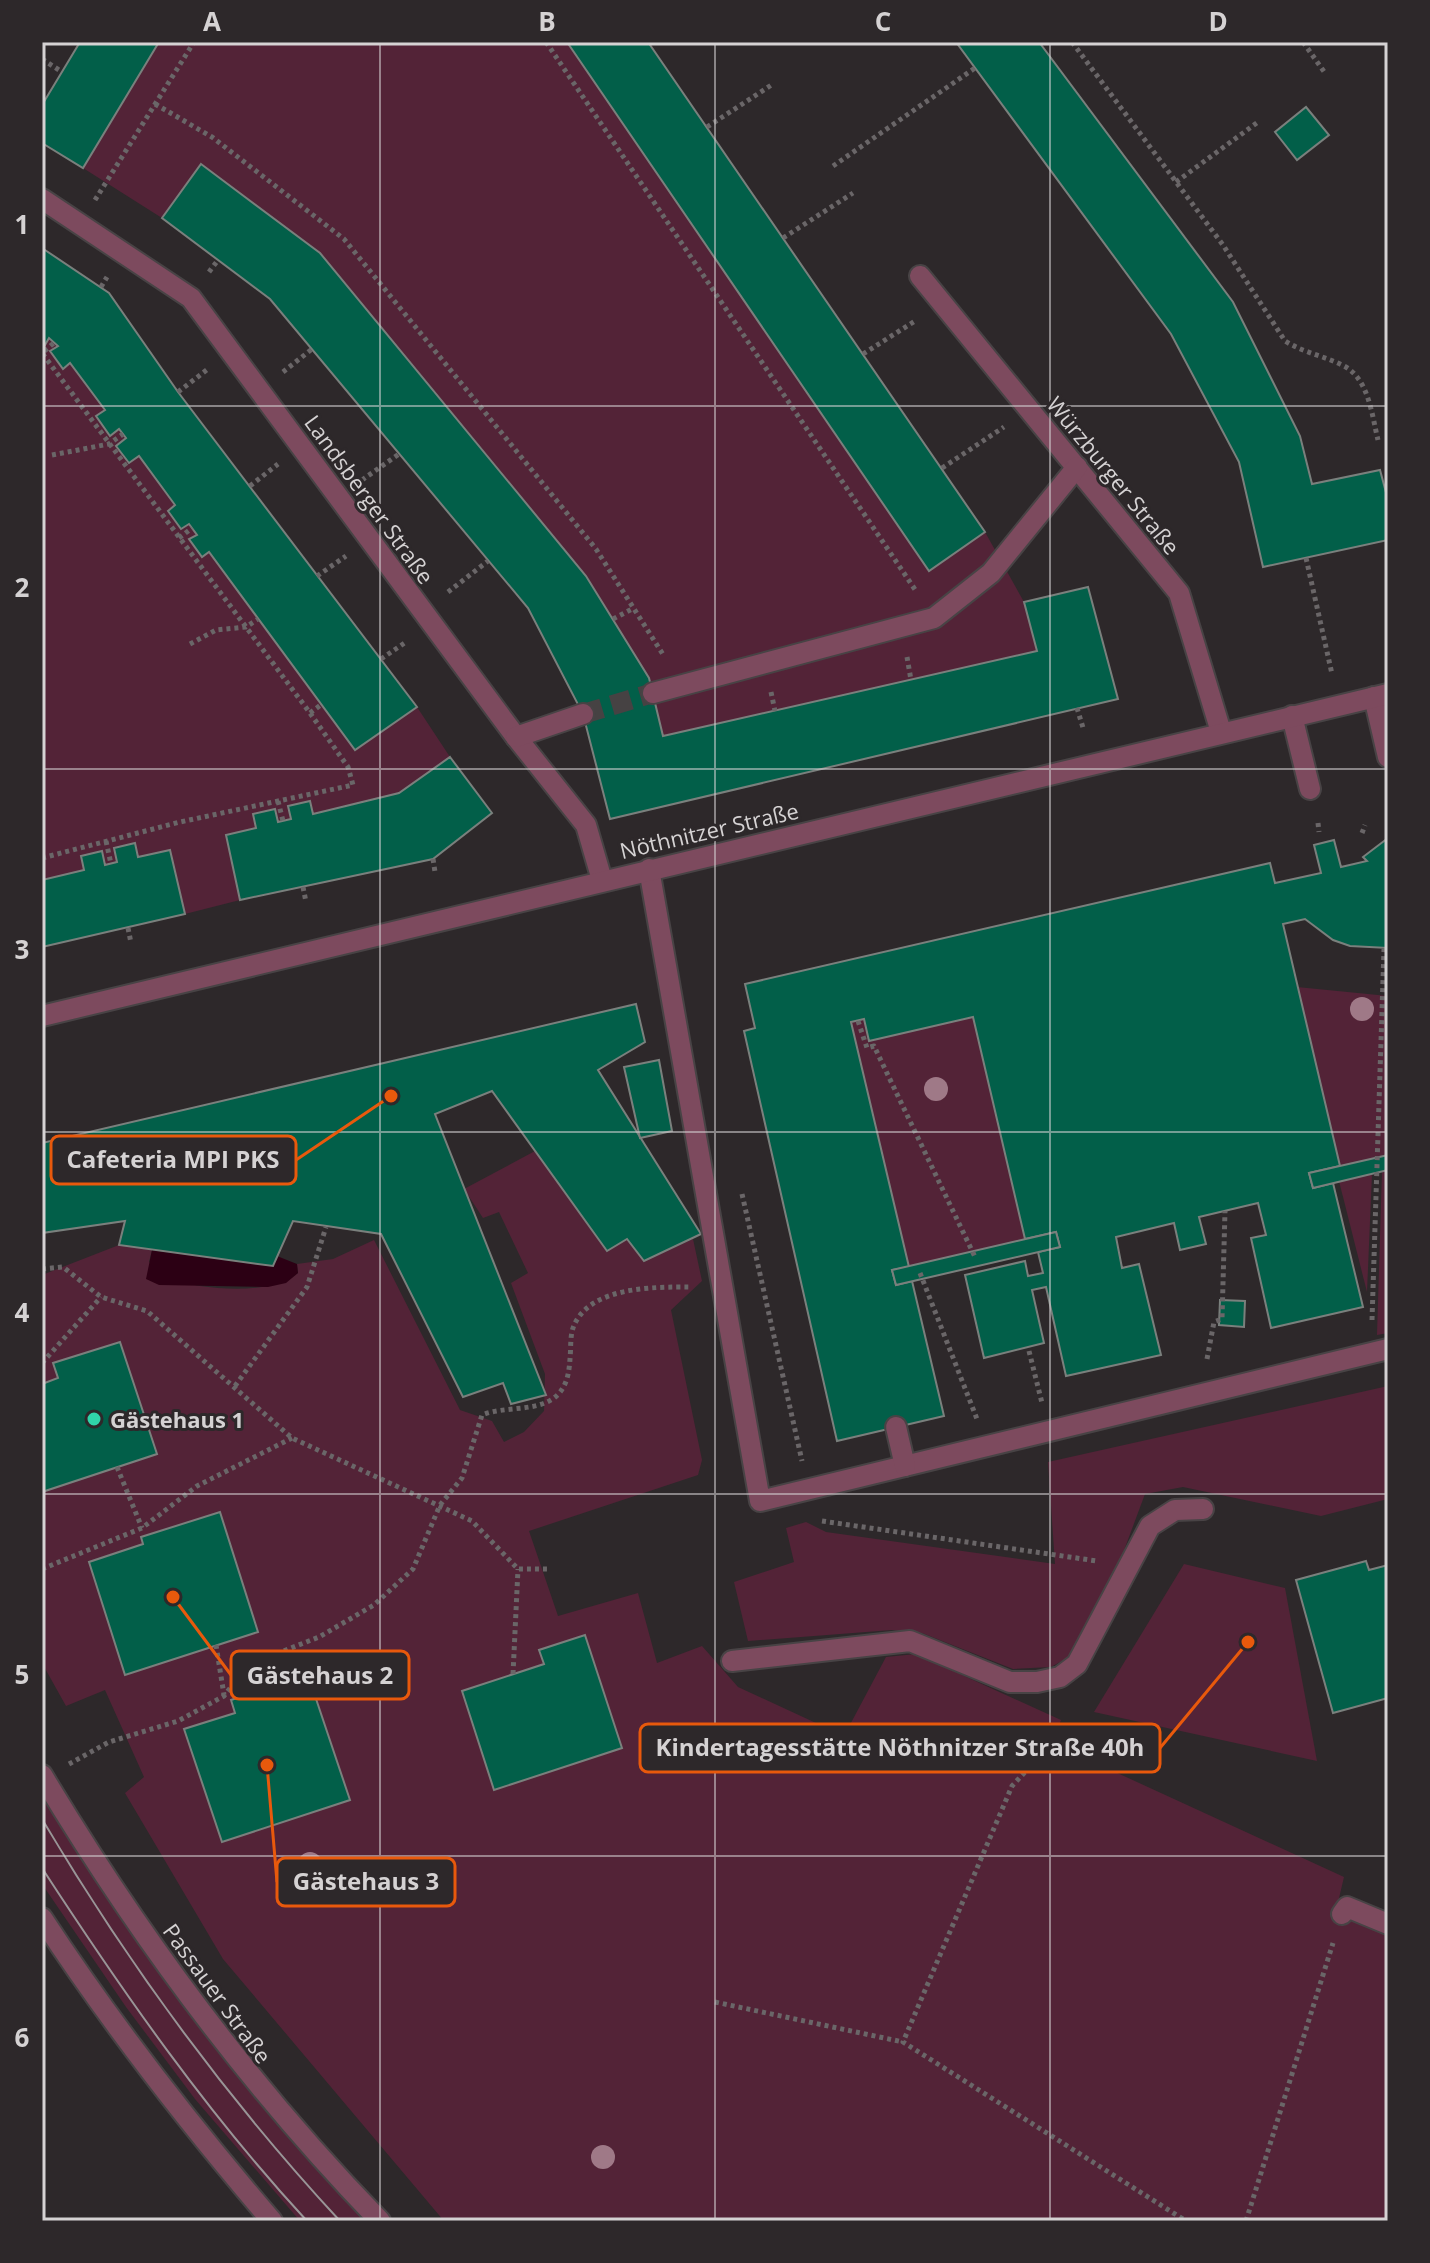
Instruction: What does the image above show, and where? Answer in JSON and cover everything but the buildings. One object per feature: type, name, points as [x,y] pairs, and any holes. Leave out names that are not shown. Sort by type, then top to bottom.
[{"type":"street","name":"Landsberger Straße","points":[[42,199],[191,298],[516,737],[586,825],[602,880]]},
{"type":"street","name":"Würzburger Straße","points":[[920,276],[1179,593],[1221,732]]},
{"type":"street","points":[[653,693],[682,685],[768,678],[905,644],[991,573],[1077,467]]},
{"type":"street","points":[[1381,695],[1388,757]]},
{"type":"street","name":"Nöthnitzer Straße","points":[[42,1016],[1381,695]]},
{"type":"street","points":[[516,737],[583,714]]},
{"type":"street","points":[[1292,716],[1310,789]]},
{"type":"street","points":[[649,869],[760,1501],[1379,1351]]},
{"type":"street","points":[[896,1427],[905,1466]]},
{"type":"street","points":[[732,1661],[910,1641],[1010,1682],[1037,1682],[1060,1677],[1077,1664],[1150,1526],[1175,1510],[1203,1509]]},
{"type":"street","name":"Passauer Straße","points":[[43,1776],[116,1895],[251,2078],[380,2221]]},
{"type":"street","points":[[1342,1914],[1347,1907],[1388,1924]]},
{"type":"street","points":[[42,1918],[96,2001],[206,2145],[272,2221]]},
{"type":"path","points":[[80,224],[194,42]]},
{"type":"path","points":[[546,42],[934,618]]},
{"type":"path","points":[[1072,42],[1223,245],[1285,341],[1301,351],[1345,366],[1357,376],[1366,394],[1378,440]]},
{"type":"path","points":[[1303,42],[1325,73]]},
{"type":"path","points":[[42,59],[62,72]]},
{"type":"path","points":[[833,166],[975,68]]},
{"type":"path","points":[[707,127],[773,84]]},
{"type":"path","points":[[155,104],[212,137],[344,239],[534,468],[596,549],[682,685]]},
{"type":"path","points":[[1176,182],[1258,122]]},
{"type":"path","points":[[783,238],[853,193]]},
{"type":"path","points":[[863,354],[943,303]]},
{"type":"path","points":[[42,858],[353,785],[348,767],[310,713],[42,353],[55,342]]},
{"type":"path","points":[[942,468],[1030,410]]},
{"type":"path","points":[[52,455],[109,444],[123,434]]},
{"type":"path","points":[[339,497],[399,454]]},
{"type":"path","points":[[179,538],[192,528]]},
{"type":"path","points":[[1306,558],[1332,675]]},
{"type":"path","points":[[424,612],[488,561]]},
{"type":"path","points":[[613,619],[634,608]]},
{"type":"path","points":[[190,644],[216,630],[246,627],[258,619]]},
{"type":"path","points":[[905,644],[911,680]]},
{"type":"path","points":[[768,678],[775,711]]},
{"type":"path","points":[[310,713],[322,704]]},
{"type":"path","points":[[1077,708],[1084,731]]},
{"type":"path","points":[[278,801],[283,821]]},
{"type":"path","points":[[1318,823],[1319,832]]},
{"type":"path","points":[[1362,833],[1365,825]]},
{"type":"path","points":[[106,841],[111,864]]},
{"type":"path","points":[[433,859],[435,872]]},
{"type":"path","points":[[303,887],[306,902]]},
{"type":"path","points":[[128,928],[131,943]]},
{"type":"path","points":[[1379,1351],[1384,949]]},
{"type":"path","points":[[858,1021],[867,1048],[874,1046],[976,1259]]},
{"type":"path","points":[[738,1180],[808,1490]]},
{"type":"path","points":[[1201,1394],[1214,1322],[1222,1319],[1225,1211]]},
{"type":"path","points":[[235,1386],[307,1287],[326,1227]]},
{"type":"path","points":[[42,1269],[63,1267],[101,1297],[147,1311],[292,1438],[472,1521],[518,1569],[550,1569]]},
{"type":"path","points":[[920,1273],[987,1446]]},
{"type":"path","points":[[43,1776],[109,1742],[178,1721],[224,1696],[248,1665],[319,1637],[374,1605],[413,1569],[440,1505],[462,1478],[482,1415],[501,1407],[530,1406],[554,1397],[568,1378],[573,1329],[580,1315],[612,1293],[656,1287],[723,1287]]},
{"type":"path","points":[[42,1363],[101,1297]]},
{"type":"path","points":[[1029,1351],[1049,1431]]},
{"type":"path","points":[[42,1569],[142,1528],[197,1486],[292,1438]]},
{"type":"path","points":[[117,1467],[142,1528]]},
{"type":"path","points":[[811,1517],[1130,1566]]},
{"type":"path","points":[[513,1674],[518,1569]]},
{"type":"path","points":[[216,1645],[224,1696]]},
{"type":"path","points":[[903,2042],[1012,1786],[1052,1743]]},
{"type":"path","points":[[1246,2221],[1342,1914]]},
{"type":"path","points":[[715,2002],[903,2042],[1186,2221]]},
{"type":"shaded area","points":[[159,42],[567,42],[930,570],[985,532],[1024,602],[1037,651],[663,736],[649,678],[586,576],[320,253],[201,164],[162,218],[83,168]]},
{"type":"shaded area","points":[[42,334],[58,346],[355,749],[417,707],[450,757],[399,793],[226,835],[240,900],[185,914],[170,850],[42,880]]},
{"type":"shaded area","points":[[1297,987],[1388,996],[1388,1155],[1340,1166]]},
{"type":"shaded area","points":[[973,1017],[1025,1239],[909,1267],[851,1022],[864,1019],[870,1041]]},
{"type":"shaded area","points":[[535,1151],[607,1251],[627,1239],[644,1261],[693,1239],[702,1281],[671,1310],[702,1460],[698,1475],[529,1531],[558,1616],[638,1593],[657,1663],[702,1646],[738,1687],[844,1736],[886,1657],[916,1654],[1061,1720],[1052,1743],[1344,1877],[1336,1911],[1388,1934],[1388,2221],[444,2221],[223,1959],[125,1793],[144,1777],[105,1690],[66,1706],[42,1663],[42,1275],[119,1245],[152,1250],[149,1262],[194,1285],[264,1287],[298,1273],[297,1264],[333,1259],[374,1240],[460,1410],[492,1421],[504,1442],[524,1432],[544,1411],[545,1374],[511,1283],[528,1273],[499,1212],[483,1218],[464,1189]]},
{"type":"shaded area","points":[[1388,1170],[1388,1333],[1377,1335],[1382,1171]]},
{"type":"shaded area","points":[[1372,1174],[1367,1292],[1339,1181]]},
{"type":"shaded area","points":[[152,1250],[273,1266],[277,1256],[297,1264],[298,1273],[286,1283],[268,1287],[159,1285],[146,1279]]},
{"type":"shaded area","points":[[1388,1386],[1388,1499],[1321,1516],[1183,1487],[1145,1494],[1123,1553],[1078,1652],[1051,1667],[1013,1669],[922,1633],[892,1630],[748,1641],[734,1582],[794,1562],[786,1528],[806,1522],[826,1532],[1055,1564],[1048,1462]]},
{"type":"shaded area","points":[[1184,1564],[1285,1588],[1317,1761],[1094,1712]]},
{"type":"shaded area","points":[[42,1792],[113,1906],[191,2016],[275,2122],[365,2221],[300,2221],[195,2099],[126,2007],[42,1884]]},
{"type":"tunnel","points":[[583,714],[653,693]]},
{"type":"tram line","points":[[42,1819],[109,1926],[180,2028],[257,2127],[340,2221]]},
{"type":"tram line","points":[[42,1868],[103,1960],[200,2094],[307,2221]]},
{"type":"place","name":"Cafeteria MPI PKS","points":[[391,1096]]},
{"type":"place","name":"Gästehaus 1","points":[[94,1419]]},
{"type":"place","name":"Gästehaus 2","points":[[173,1597]]},
{"type":"place","name":"Kindertagesstätte Nöthnitzer Straße 40h","points":[[1248,1642]]},
{"type":"place","name":"Gästehaus 3","points":[[267,1765]]}]
